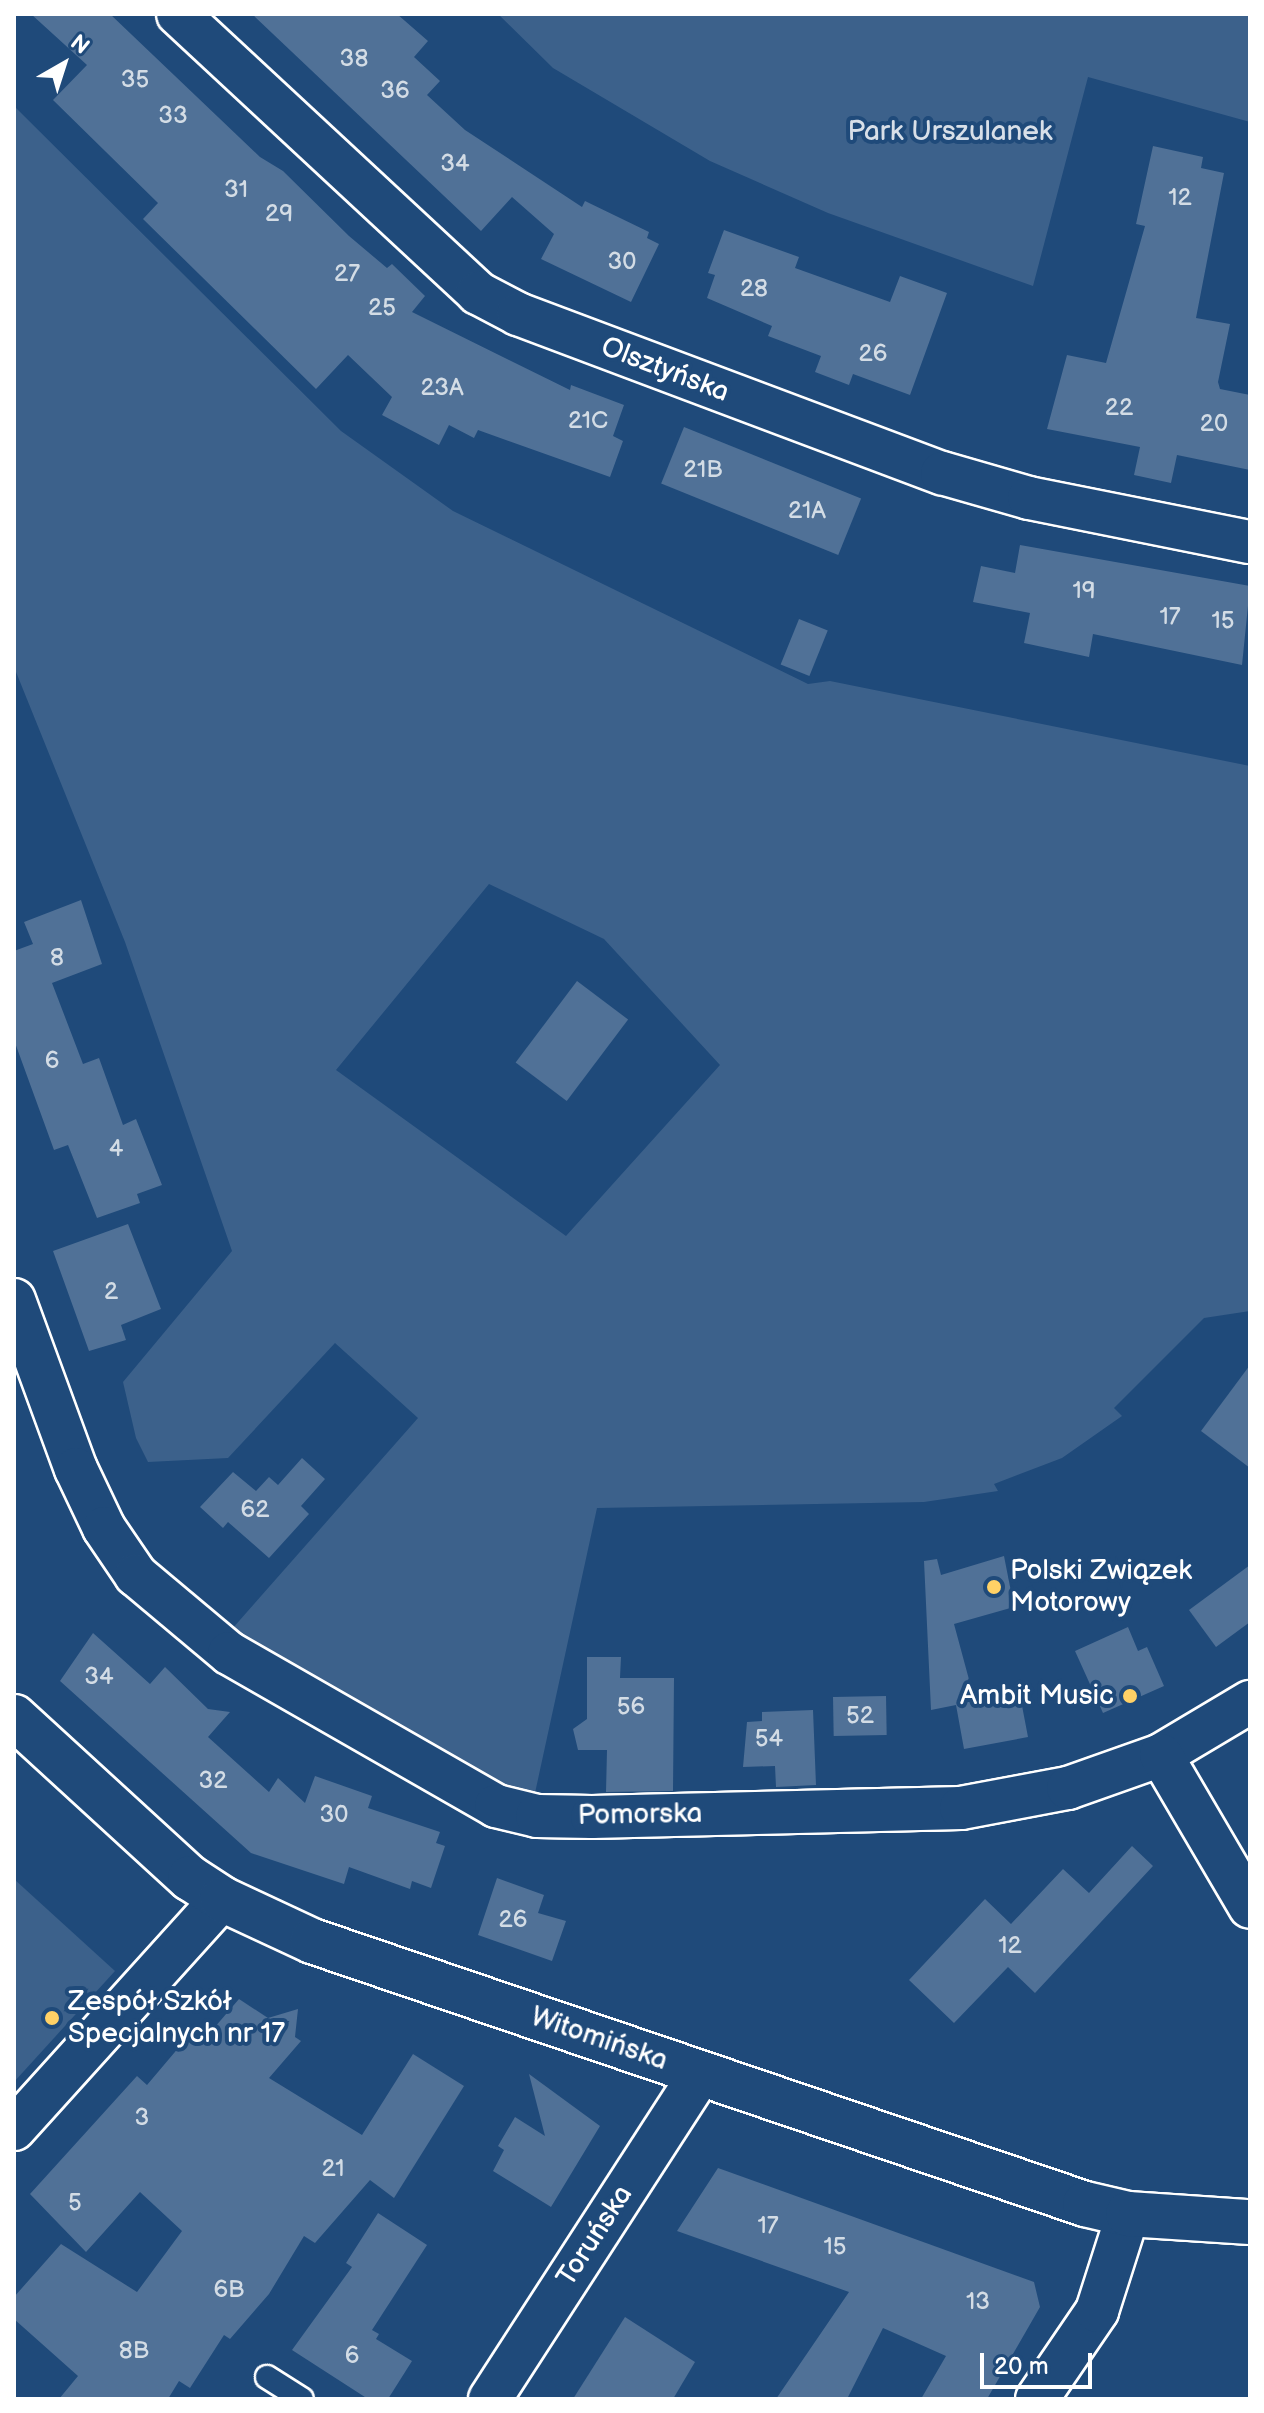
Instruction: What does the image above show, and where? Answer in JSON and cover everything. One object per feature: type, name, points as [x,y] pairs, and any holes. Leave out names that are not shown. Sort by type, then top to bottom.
[{"type":"street","name":"Olsztyńska","points":[[178,14],[478,293],[518,314],[942,473],[1029,498],[1250,542]]},
{"type":"street","name":"Pomorska","points":[[14,1300],[104,1528],[136,1575],[229,1653],[496,1806],[537,1816],[961,1808],[1068,1788],[1161,1755],[1250,1702]]},
{"type":"street","name":"Witomińska","points":[[14,1717],[190,1878],[222,1899],[312,1941],[700,2074],[1128,2214],[1250,2222]]},
{"type":"street","points":[[1161,1755],[1250,1907]]},
{"type":"street","points":[[14,2129],[222,1899]]},
{"type":"street","name":"Toruńska","points":[[490,2399],[700,2074]]},
{"type":"street","points":[[1037,2399],[1097,2311],[1128,2214]]},
{"type":"lane","points":[[267,2377],[302,2399]]},
{"type":"green space","name":"Park Urszulanek","points":[[498,14],[1250,14],[1250,122],[1088,77],[1033,286],[828,213],[710,161],[553,68]]},
{"type":"green space","points":[[14,106],[341,431],[453,511],[808,684],[830,681],[1250,766],[1250,1311],[1204,1318],[1114,1408],[1122,1416],[1062,1458],[994,1484],[998,1491],[924,1502],[597,1508],[535,1793],[495,1782],[232,1629],[418,1418],[335,1343],[228,1458],[148,1462],[136,1438],[123,1382],[232,1251],[125,942],[14,667]],"holes":[[[489,884],[604,939],[720,1065],[566,1236],[336,1070]]]},
{"type":"green space","points":[[14,1879],[115,1971],[14,2082]]},
{"type":"building","points":[[31,14],[110,14],[260,157],[283,171],[349,236],[387,268],[392,264],[425,296],[412,312],[570,390],[571,385],[624,405],[613,436],[623,441],[610,477],[478,430],[474,438],[449,425],[439,445],[382,415],[392,397],[348,355],[316,389],[143,219],[158,203],[53,100],[87,65]]},
{"type":"building","points":[[252,14],[397,14],[428,41],[414,57],[440,81],[427,95],[465,130],[582,207],[585,201],[649,232],[647,238],[659,244],[631,302],[541,259],[554,234],[512,197],[481,231]]},
{"type":"building","points":[[1153,146],[1203,157],[1201,168],[1224,173],[1196,318],[1230,324],[1218,382],[1220,389],[1250,395],[1250,470],[1177,455],[1171,483],[1134,475],[1140,447],[1047,429],[1067,355],[1106,363],[1145,226],[1136,224]]},
{"type":"building","points":[[724,230],[799,257],[795,268],[890,302],[900,276],[947,293],[910,395],[853,374],[849,385],[815,372],[821,356],[768,336],[772,326],[707,298],[715,275],[708,273]]},
{"type":"building","points":[[684,427],[861,499],[838,555],[661,484]]},
{"type":"building","points":[[1020,545],[1250,586],[1242,665],[1093,634],[1089,657],[1024,643],[1030,613],[973,602],[981,566],[1015,573]]},
{"type":"building","points":[[799,619],[828,631],[809,676],[781,664]]},
{"type":"building","points":[[81,900],[102,964],[52,983],[83,1064],[99,1058],[123,1125],[136,1119],[162,1185],[137,1194],[140,1203],[97,1218],[68,1145],[54,1150],[14,1040],[14,951],[33,944],[24,922]]},
{"type":"building","points":[[577,981],[628,1020],[567,1101],[516,1062]]},
{"type":"building","points":[[128,1224],[161,1309],[121,1325],[126,1340],[89,1351],[53,1251]]},
{"type":"building","points":[[1250,1365],[1250,1468],[1201,1431]]},
{"type":"building","points":[[302,1458],[325,1479],[301,1506],[309,1514],[269,1558],[228,1522],[223,1528],[200,1507],[233,1472],[256,1491],[269,1477],[278,1485]]},
{"type":"building","points":[[1004,1556],[1014,1607],[954,1624],[974,1698],[1019,1690],[1028,1737],[964,1749],[956,1705],[931,1710],[924,1561],[937,1559],[941,1575]]},
{"type":"building","points":[[1250,1565],[1250,1622],[1216,1647],[1189,1610]]},
{"type":"building","points":[[1128,1627],[1138,1651],[1147,1647],[1164,1686],[1103,1713],[1075,1651]]},
{"type":"building","points":[[93,1633],[150,1684],[165,1667],[208,1709],[230,1712],[208,1737],[269,1792],[278,1778],[305,1803],[315,1776],[372,1796],[368,1808],[440,1832],[436,1843],[445,1846],[431,1888],[412,1881],[410,1889],[349,1867],[344,1884],[251,1853],[60,1681]]},
{"type":"building","points":[[587,1657],[621,1657],[620,1678],[674,1678],[673,1791],[606,1792],[607,1750],[578,1750],[573,1729],[587,1719]]},
{"type":"building","points":[[886,1696],[887,1735],[834,1736],[833,1697]]},
{"type":"building","points":[[813,1710],[816,1785],[776,1787],[775,1766],[743,1767],[747,1722],[762,1721],[762,1712]]},
{"type":"building","points":[[1132,1846],[1153,1866],[1035,1993],[1008,1967],[954,2023],[909,1980],[985,1899],[1011,1924],[1063,1869],[1089,1893]]},
{"type":"building","points":[[497,1878],[544,1895],[538,1913],[566,1921],[552,1961],[478,1935]]},
{"type":"building","points":[[239,1999],[268,2018],[298,2009],[295,2037],[301,2041],[269,2078],[362,2135],[413,2054],[464,2086],[394,2198],[370,2180],[315,2243],[304,2236],[269,2294],[230,2339],[224,2335],[190,2388],[179,2381],[168,2399],[59,2399],[78,2376],[14,2319],[14,2297],[61,2244],[137,2292],[182,2231],[140,2192],[86,2252],[30,2194],[137,2076],[147,2085],[191,2033],[202,2042]]},
{"type":"building","points":[[529,2074],[600,2126],[551,2207],[493,2171],[504,2150],[498,2146],[515,2117],[545,2136]]},
{"type":"building","points":[[718,2168],[1034,2282],[1040,2307],[987,2399],[921,2399],[946,2356],[883,2328],[847,2399],[776,2399],[849,2292],[677,2231]]},
{"type":"building","points":[[378,2213],[427,2245],[372,2330],[379,2334],[376,2339],[412,2361],[388,2399],[368,2399],[292,2350],[352,2267],[346,2263]]},
{"type":"building","points":[[625,2317],[695,2362],[673,2399],[573,2399]]},
{"type":"place","name":"Polski Związek Motorowy","points":[[994,1587]]},
{"type":"place","name":"Ambit Music","points":[[1130,1696]]},
{"type":"place","name":"Zespół Szkół Specjalnych nr 17","points":[[52,2018]]}]
